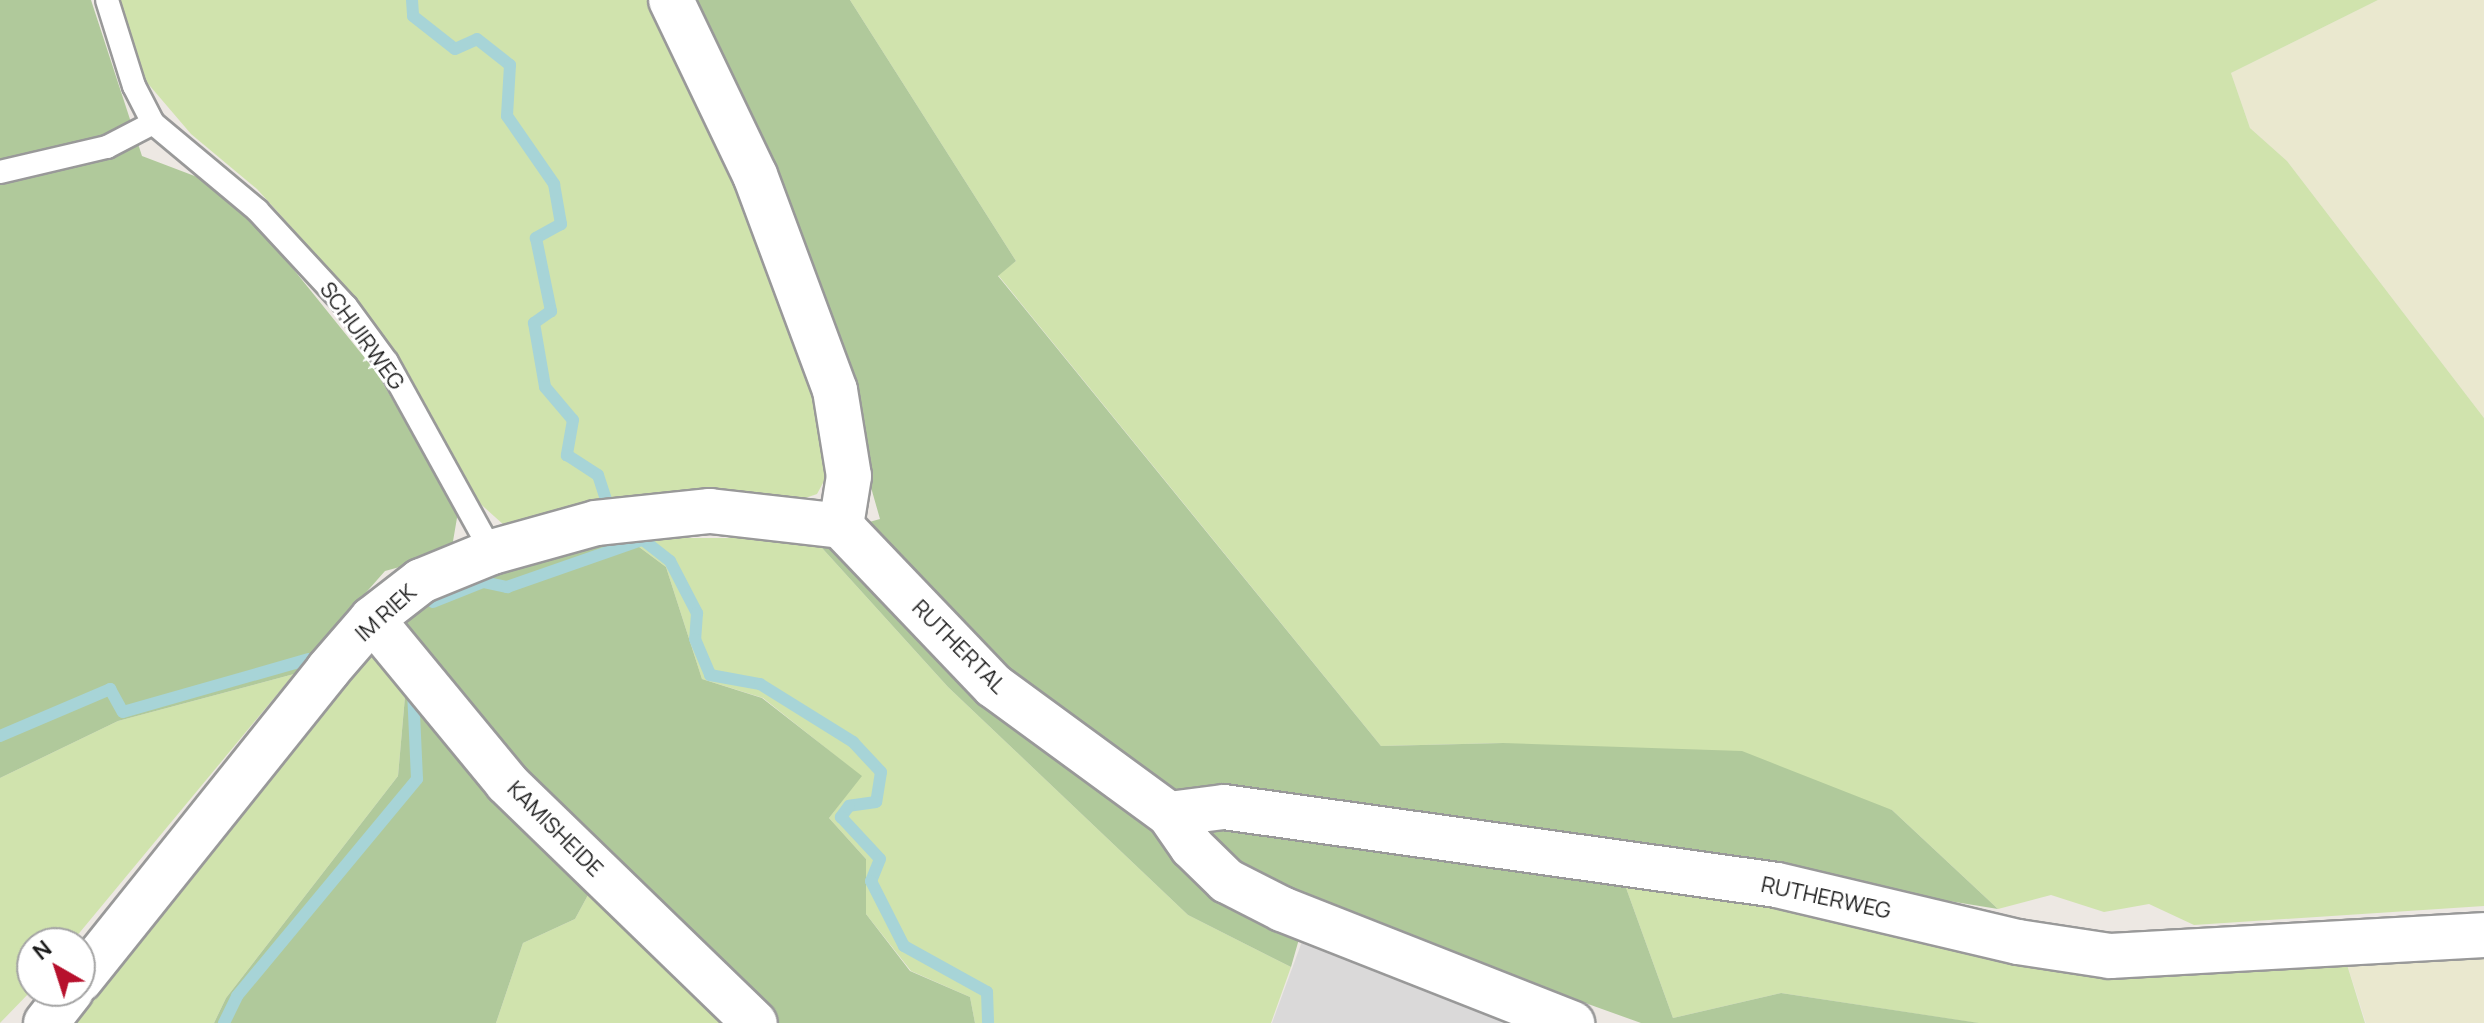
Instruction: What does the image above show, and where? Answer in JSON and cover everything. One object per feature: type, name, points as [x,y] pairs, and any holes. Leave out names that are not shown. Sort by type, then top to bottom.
[{"type":"street","points":[[671,0],[715,82],[755,175],[835,390],[849,476],[841,526]]},
{"type":"street","name":"IM RIEK","points":[[96,960],[372,619],[421,581],[492,552],[596,523],[710,511],[841,526]]},
{"type":"street","name":"RUTHERTAL","points":[[841,526],[994,686],[1169,814],[1192,847],[1227,881],[1282,909],[1572,1023]]},
{"type":"street","name":"KAMISHEIDE","points":[[372,619],[507,783],[755,1023]]},
{"type":"street","name":"RUTHERWEG","points":[[1169,814],[1224,807],[1777,885],[2018,942],[2110,956],[2484,935]]},
{"type":"street","points":[[46,1023],[58,1007]]},
{"type":"lane","name":"SCHUIRWEG","points":[[107,0],[134,86],[153,123],[248,201],[346,306],[387,362],[492,552]]},
{"type":"lane","points":[[0,172],[107,147],[153,123]]},
{"type":"shaded area","points":[[2378,0],[2484,0],[2484,418],[2287,161],[2250,128],[2231,73]]},
{"type":"shaded area","points":[[1304,936],[1555,1023],[1272,1023]]},
{"type":"shaded area","points":[[2484,944],[2484,1023],[2366,1023],[2344,955]]},
{"type":"green space","points":[[0,0],[91,0],[142,156],[213,183],[282,255],[377,373],[458,512],[451,553],[385,571],[294,674],[118,721],[0,778]]},
{"type":"green space","points":[[119,0],[649,0],[745,185],[836,459],[817,494],[785,505],[514,534],[475,499],[400,363],[357,300],[257,189],[191,134],[144,79]]},
{"type":"green space","points":[[651,0],[850,0],[1016,261],[998,276],[1381,746],[1503,743],[1742,751],[1892,810],[1998,909],[1783,874],[1625,885],[1673,1018],[1781,993],[1979,1023],[1641,1023],[1309,904],[1291,967],[1188,915],[948,687],[813,538],[880,519],[829,340]]},
{"type":"green space","points":[[850,0],[2378,0],[2231,73],[2250,128],[2287,161],[2484,418],[2484,906],[2194,925],[2149,904],[2104,912],[2051,895],[1998,909],[1892,810],[1503,743],[1381,746],[998,275],[1016,261]]},
{"type":"green space","points":[[627,538],[813,538],[948,687],[1188,915],[1291,967],[1271,1023],[975,1023],[970,997],[911,971],[866,914],[866,859],[829,818],[861,776],[763,698],[702,679],[666,567]]},
{"type":"green space","points":[[627,538],[666,567],[702,679],[762,698],[862,776],[829,818],[866,859],[866,914],[910,971],[970,997],[975,1023],[777,1023],[744,990],[594,884],[575,919],[523,943],[496,1023],[214,1023],[226,998],[398,776],[407,674],[405,614],[453,584],[562,550]]},
{"type":"green space","points":[[380,648],[407,674],[398,776],[226,998],[214,1023],[57,1023],[70,1007],[96,1007],[96,975],[355,659]]},
{"type":"green space","points":[[294,674],[84,927],[16,927],[16,1006],[0,1023],[0,778],[118,721]]},
{"type":"green space","points":[[594,884],[735,1023],[496,1023],[523,943],[575,919]]},
{"type":"green space","points":[[1625,885],[1764,898],[2023,959],[2344,955],[2365,1023],[1977,1023],[1781,993],[1673,1018]]},
{"type":"waterway","points":[[412,0],[413,16],[455,49],[477,39],[510,65],[507,116],[554,184],[561,224],[536,238],[551,311],[534,323],[545,387],[573,420],[567,455],[598,475],[608,505]]},
{"type":"waterway","points":[[633,532],[670,561],[697,613],[695,639],[710,675],[760,684],[853,742],[881,772],[876,802],[849,806],[841,817],[880,859],[871,881],[904,946],[987,992],[988,1023]]},
{"type":"waterway","points":[[433,602],[483,582],[507,587],[639,541]]},
{"type":"waterway","points":[[0,736],[110,689],[123,712],[309,659]]},
{"type":"waterway","points":[[224,1023],[237,996],[417,779],[413,690]]}]
